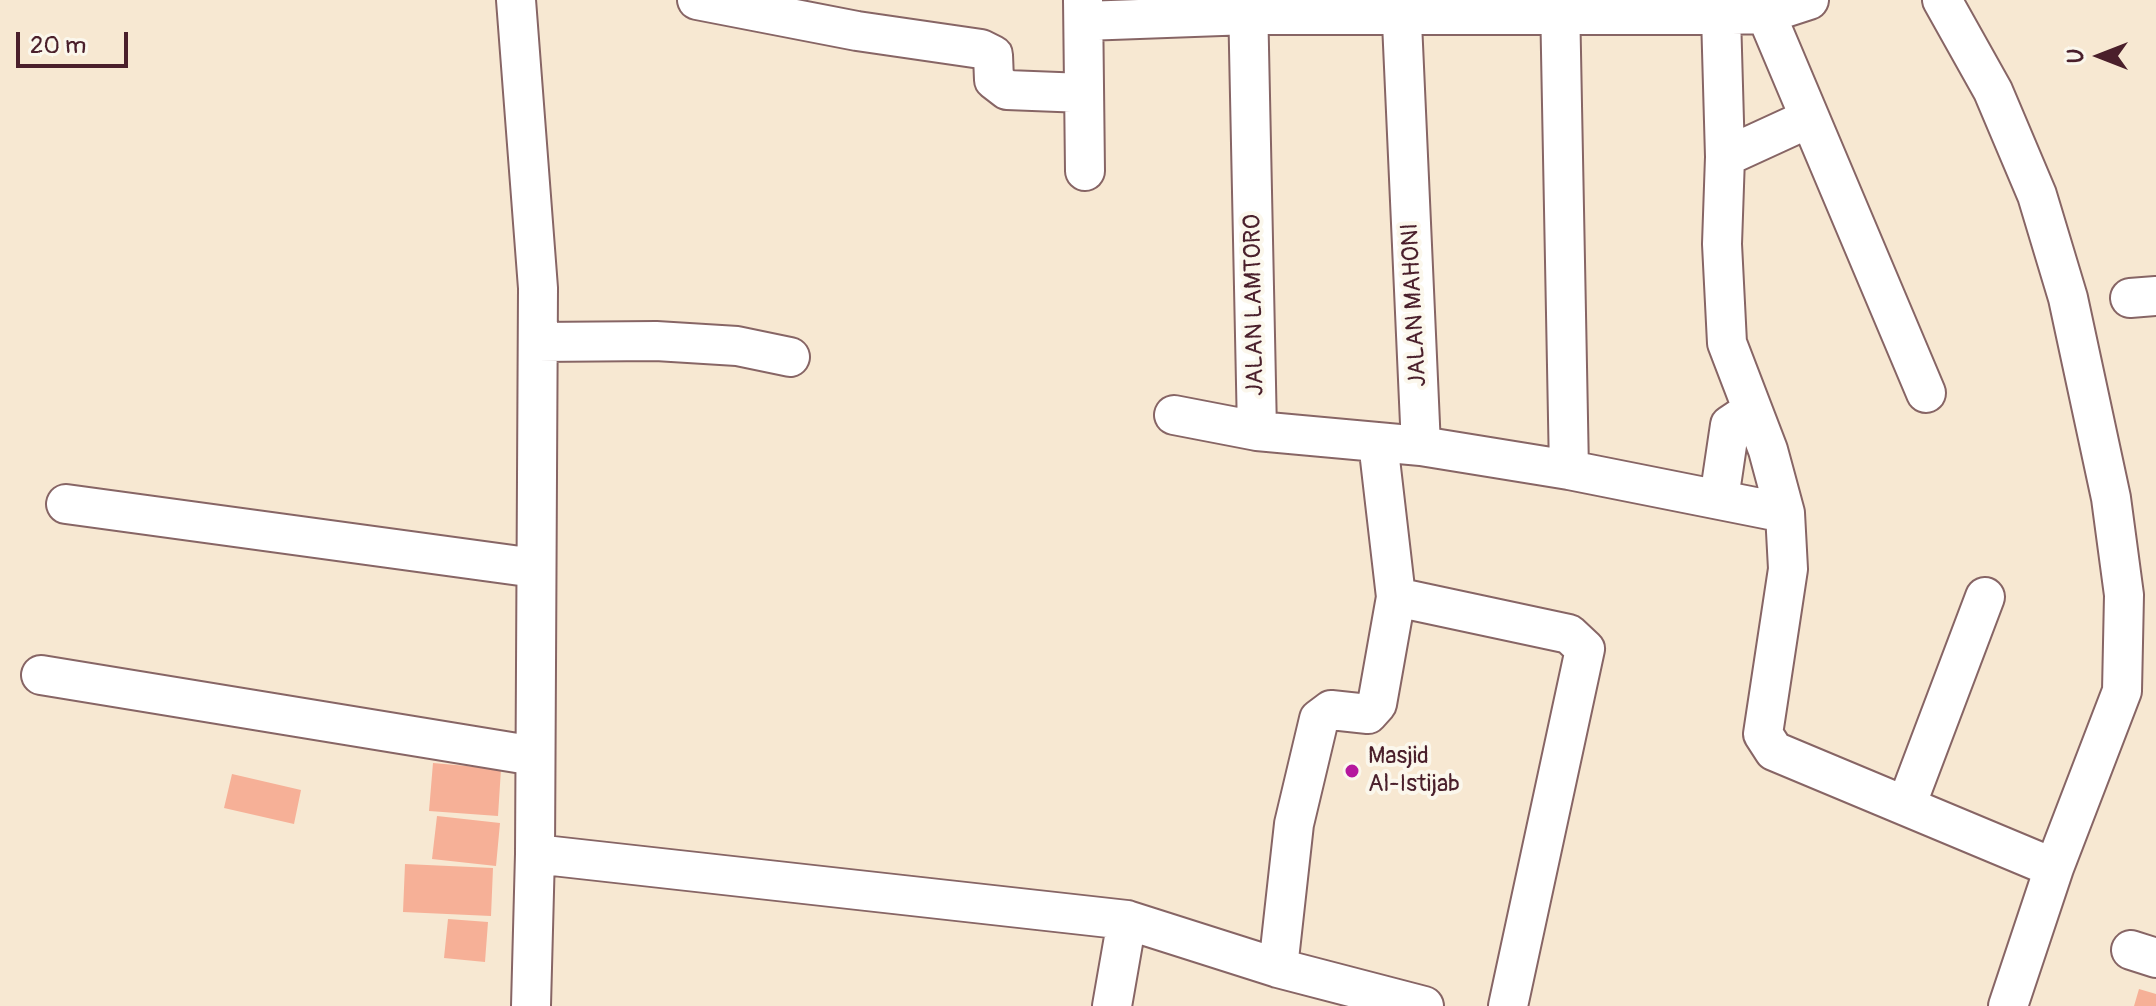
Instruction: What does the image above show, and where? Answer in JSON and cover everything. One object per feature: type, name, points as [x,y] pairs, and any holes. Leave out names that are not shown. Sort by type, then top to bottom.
[{"type":"street","points":[[516,0],[538,288],[535,854],[531,1006]]},
{"type":"street","points":[[697,0],[857,31],[981,49],[993,55],[994,80],[1007,90],[1084,93]]},
{"type":"street","points":[[1085,171],[1084,10],[1721,8],[1766,14],[1809,0]]},
{"type":"street","points":[[1942,0],[1993,91],[2037,195],[2068,298],[2111,498],[2124,595],[2122,691],[2054,868],[2008,1006]]},
{"type":"street","name":"JALAN LAMTORO","points":[[1248,8],[1257,431],[1421,446]]},
{"type":"street","name":"JALAN MAHONI","points":[[1402,8],[1421,446]]},
{"type":"street","points":[[1561,8],[1569,470]]},
{"type":"street","points":[[1721,8],[1725,157],[1722,244],[1727,343],[1768,450],[1785,513],[1788,569],[1763,734],[1774,751],[2054,868]]},
{"type":"street","points":[[1766,14],[1926,393]]},
{"type":"street","points":[[1725,157],[1810,118]]},
{"type":"street","points":[[538,342],[656,341],[737,346],[790,357]]},
{"type":"street","points":[[1719,499],[1730,425],[1751,411]]},
{"type":"street","points":[[1174,415],[1257,431]]},
{"type":"street","points":[[1278,968],[1294,824],[1319,719],[1331,710],[1368,714],[1374,711],[1396,597],[1378,442]]},
{"type":"street","points":[[1421,446],[1569,470],[1785,513]]},
{"type":"street","points":[[66,504],[535,568]]},
{"type":"street","points":[[1396,597],[1569,634],[1585,649],[1508,1006]]},
{"type":"street","points":[[1906,806],[1985,597]]},
{"type":"street","points":[[41,675],[535,756]]},
{"type":"street","points":[[535,854],[1127,920],[1278,968],[1424,1006]]},
{"type":"street","points":[[1112,1006],[1127,920]]},
{"type":"building","points":[[433,763],[501,769],[498,816],[429,811]]},
{"type":"building","points":[[232,774],[301,790],[294,824],[224,808]]},
{"type":"building","points":[[437,816],[500,823],[496,866],[432,859]]},
{"type":"building","points":[[405,864],[493,868],[491,916],[403,912]]},
{"type":"building","points":[[448,919],[488,922],[485,962],[444,958]]},
{"type":"building","points":[[2139,989],[2156,994],[2156,1006],[2134,1006]]},
{"type":"place","name":"Masjid Al-Istijab","points":[[1352,771]]}]
